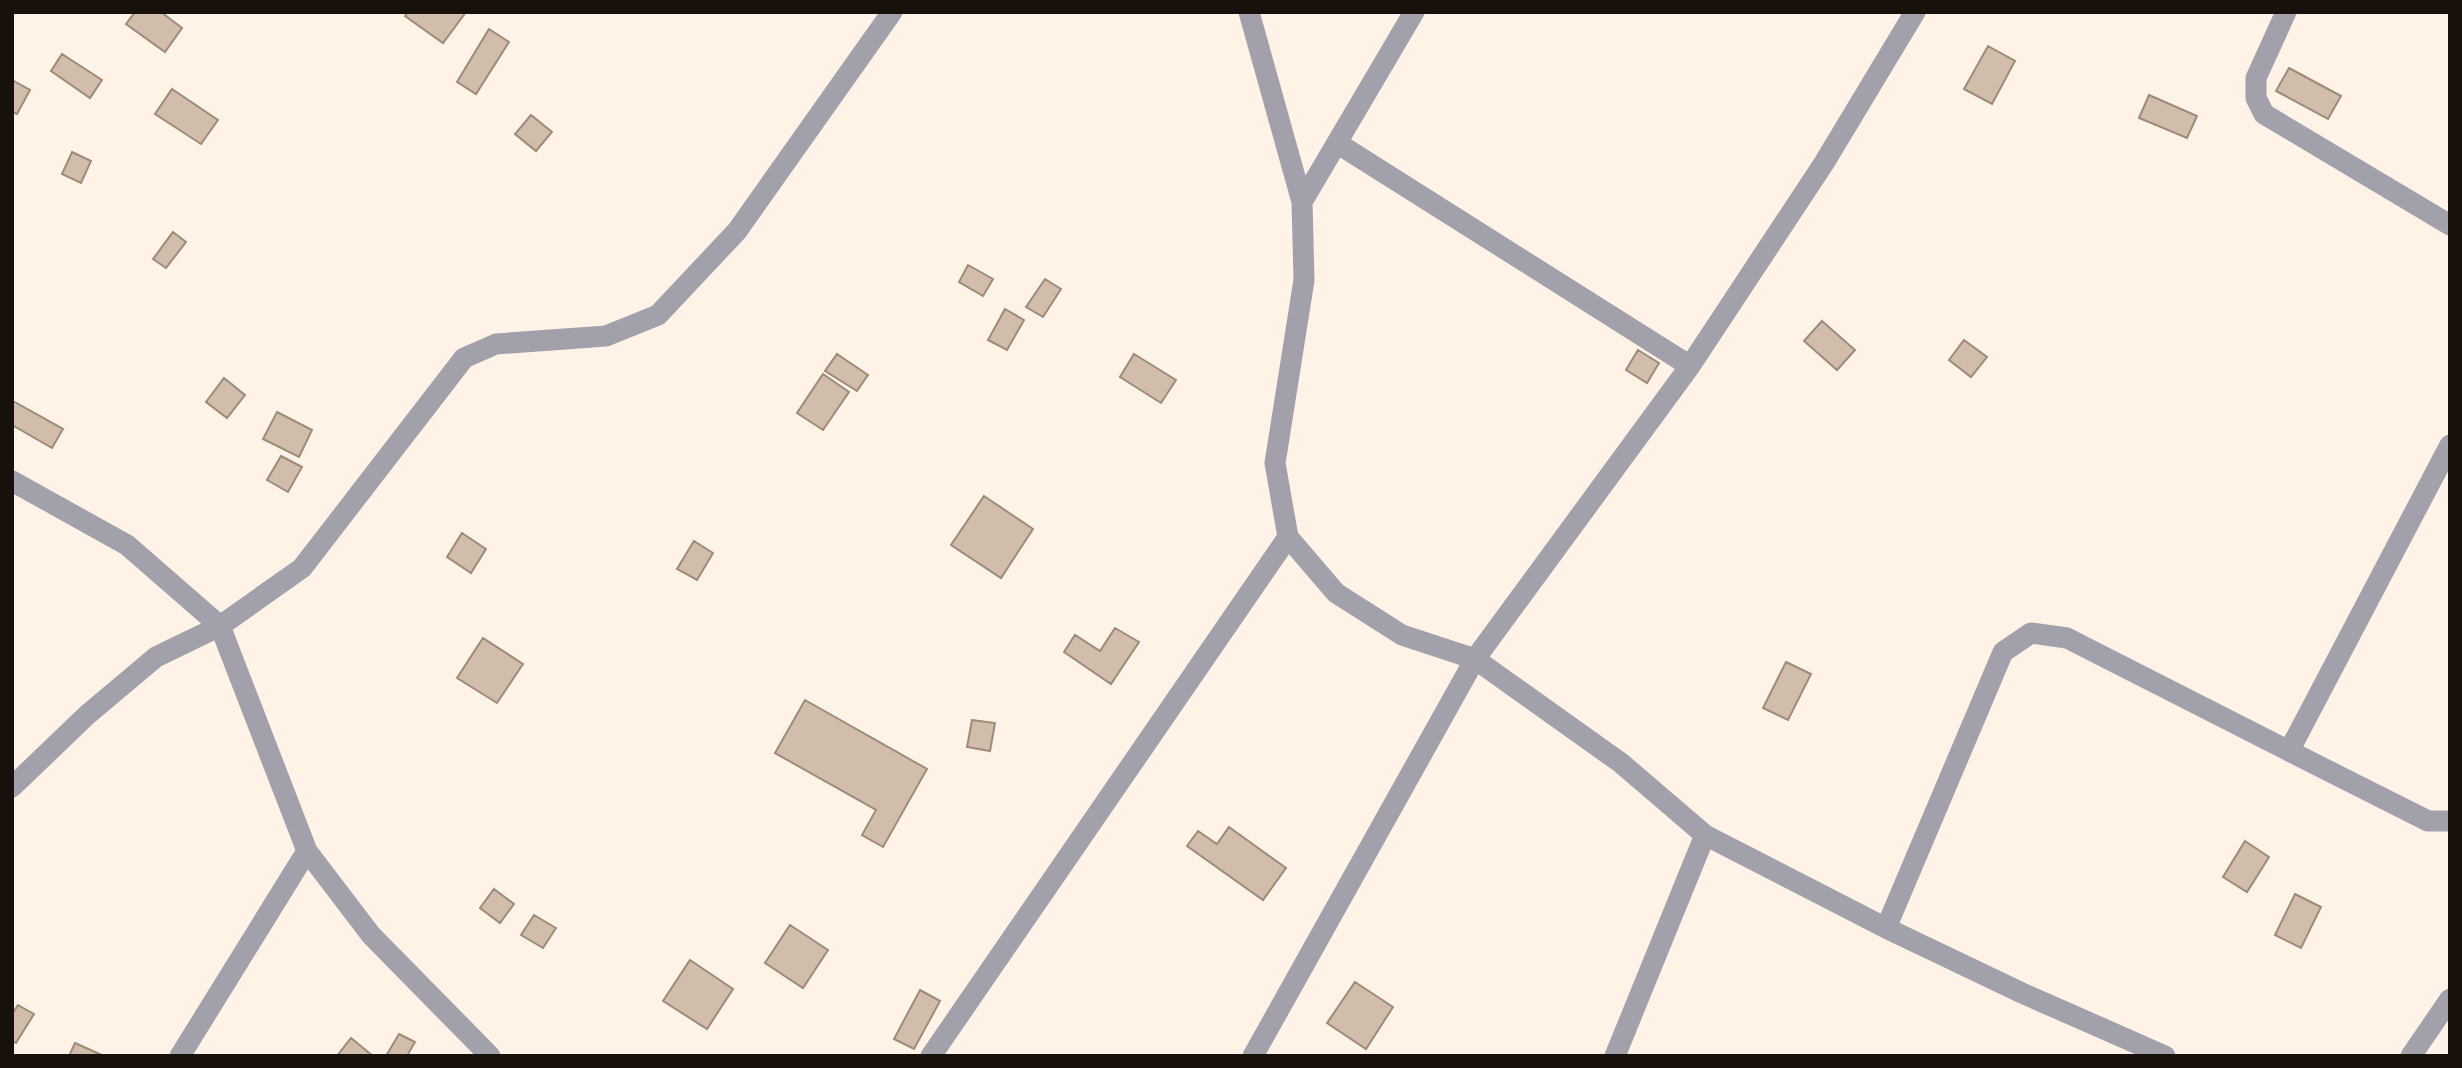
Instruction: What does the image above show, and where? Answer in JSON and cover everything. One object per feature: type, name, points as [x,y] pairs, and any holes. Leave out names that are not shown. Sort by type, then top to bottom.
[{"type":"street","points":[[12,787],[87,715],[156,657],[220,626],[302,568],[464,359],[496,344],[606,336],[658,315],[737,231],[892,12]]},
{"type":"street","points":[[1249,12],[1302,202],[1304,280],[1275,463],[1288,537],[1336,593],[1402,635],[1475,659],[1621,764],[1706,835],[1886,928],[2022,993],[2165,1056]]},
{"type":"street","points":[[1302,202],[1414,12]]},
{"type":"street","points":[[1253,1056],[1475,659],[1690,366],[1824,163],[1915,12]]},
{"type":"street","points":[[2286,12],[2256,78],[2256,98],[2264,114],[2450,225]]},
{"type":"street","points":[[1337,143],[1690,366]]},
{"type":"street","points":[[2289,751],[2450,444]]},
{"type":"street","points":[[12,481],[127,545],[220,626],[307,851],[371,935],[491,1056]]},
{"type":"street","points":[[932,1056],[1288,537]]},
{"type":"street","points":[[1886,928],[2003,652],[2031,633],[2067,638],[2428,821],[2450,821]]},
{"type":"street","points":[[1615,1056],[1706,835]]},
{"type":"street","points":[[180,1056],[307,851]]},
{"type":"street","points":[[2411,1056],[2450,999]]},
{"type":"building","points":[[135,12],[161,12],[182,28],[165,52],[126,24]]},
{"type":"building","points":[[408,12],[466,12],[443,43],[405,16]]},
{"type":"building","points":[[489,29],[509,42],[476,94],[457,82]]},
{"type":"building","points":[[1988,46],[2015,61],[1992,104],[1964,89]]},
{"type":"building","points":[[62,54],[102,80],[90,98],[51,71]]},
{"type":"building","points":[[2289,68],[2341,96],[2328,119],[2276,91]]},
{"type":"building","points":[[12,80],[30,90],[17,114],[12,112]]},
{"type":"building","points":[[172,89],[218,120],[201,144],[155,114]]},
{"type":"building","points":[[2149,95],[2197,116],[2187,138],[2139,118]]},
{"type":"building","points":[[531,115],[552,132],[536,151],[515,134]]},
{"type":"building","points":[[72,152],[91,161],[81,183],[62,174]]},
{"type":"building","points":[[173,232],[186,242],[166,268],[153,259]]},
{"type":"building","points":[[968,265],[993,279],[983,296],[959,282]]},
{"type":"building","points":[[1045,279],[1061,289],[1043,317],[1026,307]]},
{"type":"building","points":[[1005,309],[1024,320],[1007,350],[988,340]]},
{"type":"building","points":[[1822,321],[1855,350],[1837,370],[1804,341]]},
{"type":"building","points":[[1964,340],[1987,357],[1971,377],[1949,360]]},
{"type":"building","points":[[1638,350],[1659,363],[1647,383],[1626,370]]},
{"type":"building","points":[[837,354],[868,375],[857,391],[825,371]]},
{"type":"building","points":[[1134,354],[1176,380],[1161,403],[1120,377]]},
{"type":"building","points":[[823,374],[849,392],[823,430],[797,413]]},
{"type":"building","points":[[224,378],[245,395],[227,418],[206,402]]},
{"type":"building","points":[[13,401],[63,429],[52,448],[12,425]]},
{"type":"building","points":[[277,412],[312,430],[299,457],[263,439]]},
{"type":"building","points":[[281,456],[302,467],[288,492],[267,480]]},
{"type":"building","points":[[984,496],[1033,529],[1001,578],[951,545]]},
{"type":"building","points":[[462,533],[486,549],[471,573],[447,557]]},
{"type":"building","points":[[694,541],[713,553],[697,580],[677,569]]},
{"type":"building","points":[[1115,628],[1139,642],[1111,684],[1064,652],[1075,635],[1100,651]]},
{"type":"building","points":[[483,638],[523,664],[497,703],[457,678]]},
{"type":"building","points":[[1786,662],[1811,674],[1788,720],[1763,708]]},
{"type":"building","points":[[805,700],[927,769],[883,847],[862,835],[876,810],[775,753]]},
{"type":"building","points":[[972,720],[995,723],[990,751],[967,747]]},
{"type":"building","points":[[1229,827],[1286,868],[1263,900],[1187,846],[1198,831],[1217,844]]},
{"type":"building","points":[[2245,841],[2269,857],[2247,892],[2223,877]]},
{"type":"building","points":[[494,889],[514,904],[500,923],[480,908]]},
{"type":"building","points":[[2295,894],[2321,907],[2301,948],[2275,935]]},
{"type":"building","points":[[534,915],[556,928],[543,948],[521,935]]},
{"type":"building","points":[[790,925],[828,950],[803,988],[765,963]]},
{"type":"building","points":[[690,960],[733,989],[707,1029],[663,1001]]},
{"type":"building","points":[[1355,982],[1393,1007],[1366,1049],[1327,1023]]},
{"type":"building","points":[[920,990],[940,1001],[914,1049],[894,1039]]},
{"type":"building","points":[[18,1005],[34,1014],[16,1043],[12,1041],[12,1014]]},
{"type":"building","points":[[399,1034],[415,1042],[407,1056],[386,1056]]},
{"type":"building","points":[[351,1038],[373,1056],[337,1056]]},
{"type":"building","points":[[75,1043],[104,1056],[69,1056]]}]
